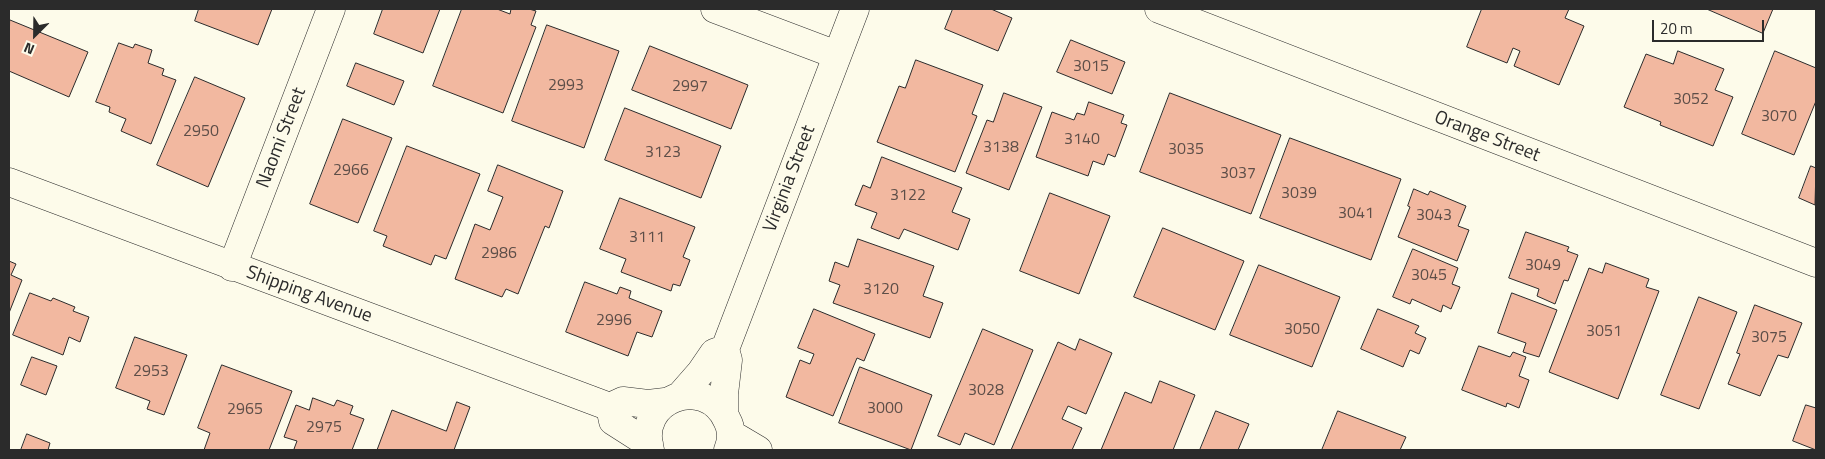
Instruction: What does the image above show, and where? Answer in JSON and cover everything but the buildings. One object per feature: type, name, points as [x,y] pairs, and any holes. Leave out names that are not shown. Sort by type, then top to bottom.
[{"type":"street","name":"Naomi Street","points":[[232,266],[331,9]]},
{"type":"street","points":[[715,9],[837,55]]},
{"type":"street","name":"Virginia Street","points":[[728,433],[724,394],[728,360],[725,349],[855,9]]},
{"type":"street","name":"Orange Street","points":[[1159,9],[1816,263]]},
{"type":"street","name":"Shipping Avenue","points":[[9,182],[610,408]]},
{"type":"street","points":[[649,447],[648,432],[650,420],[657,410],[701,372],[714,353],[725,349]]},
{"type":"street","points":[[649,447],[613,421],[610,408],[623,402],[648,404],[692,395],[705,398],[716,404],[728,433],[758,450]]}]
